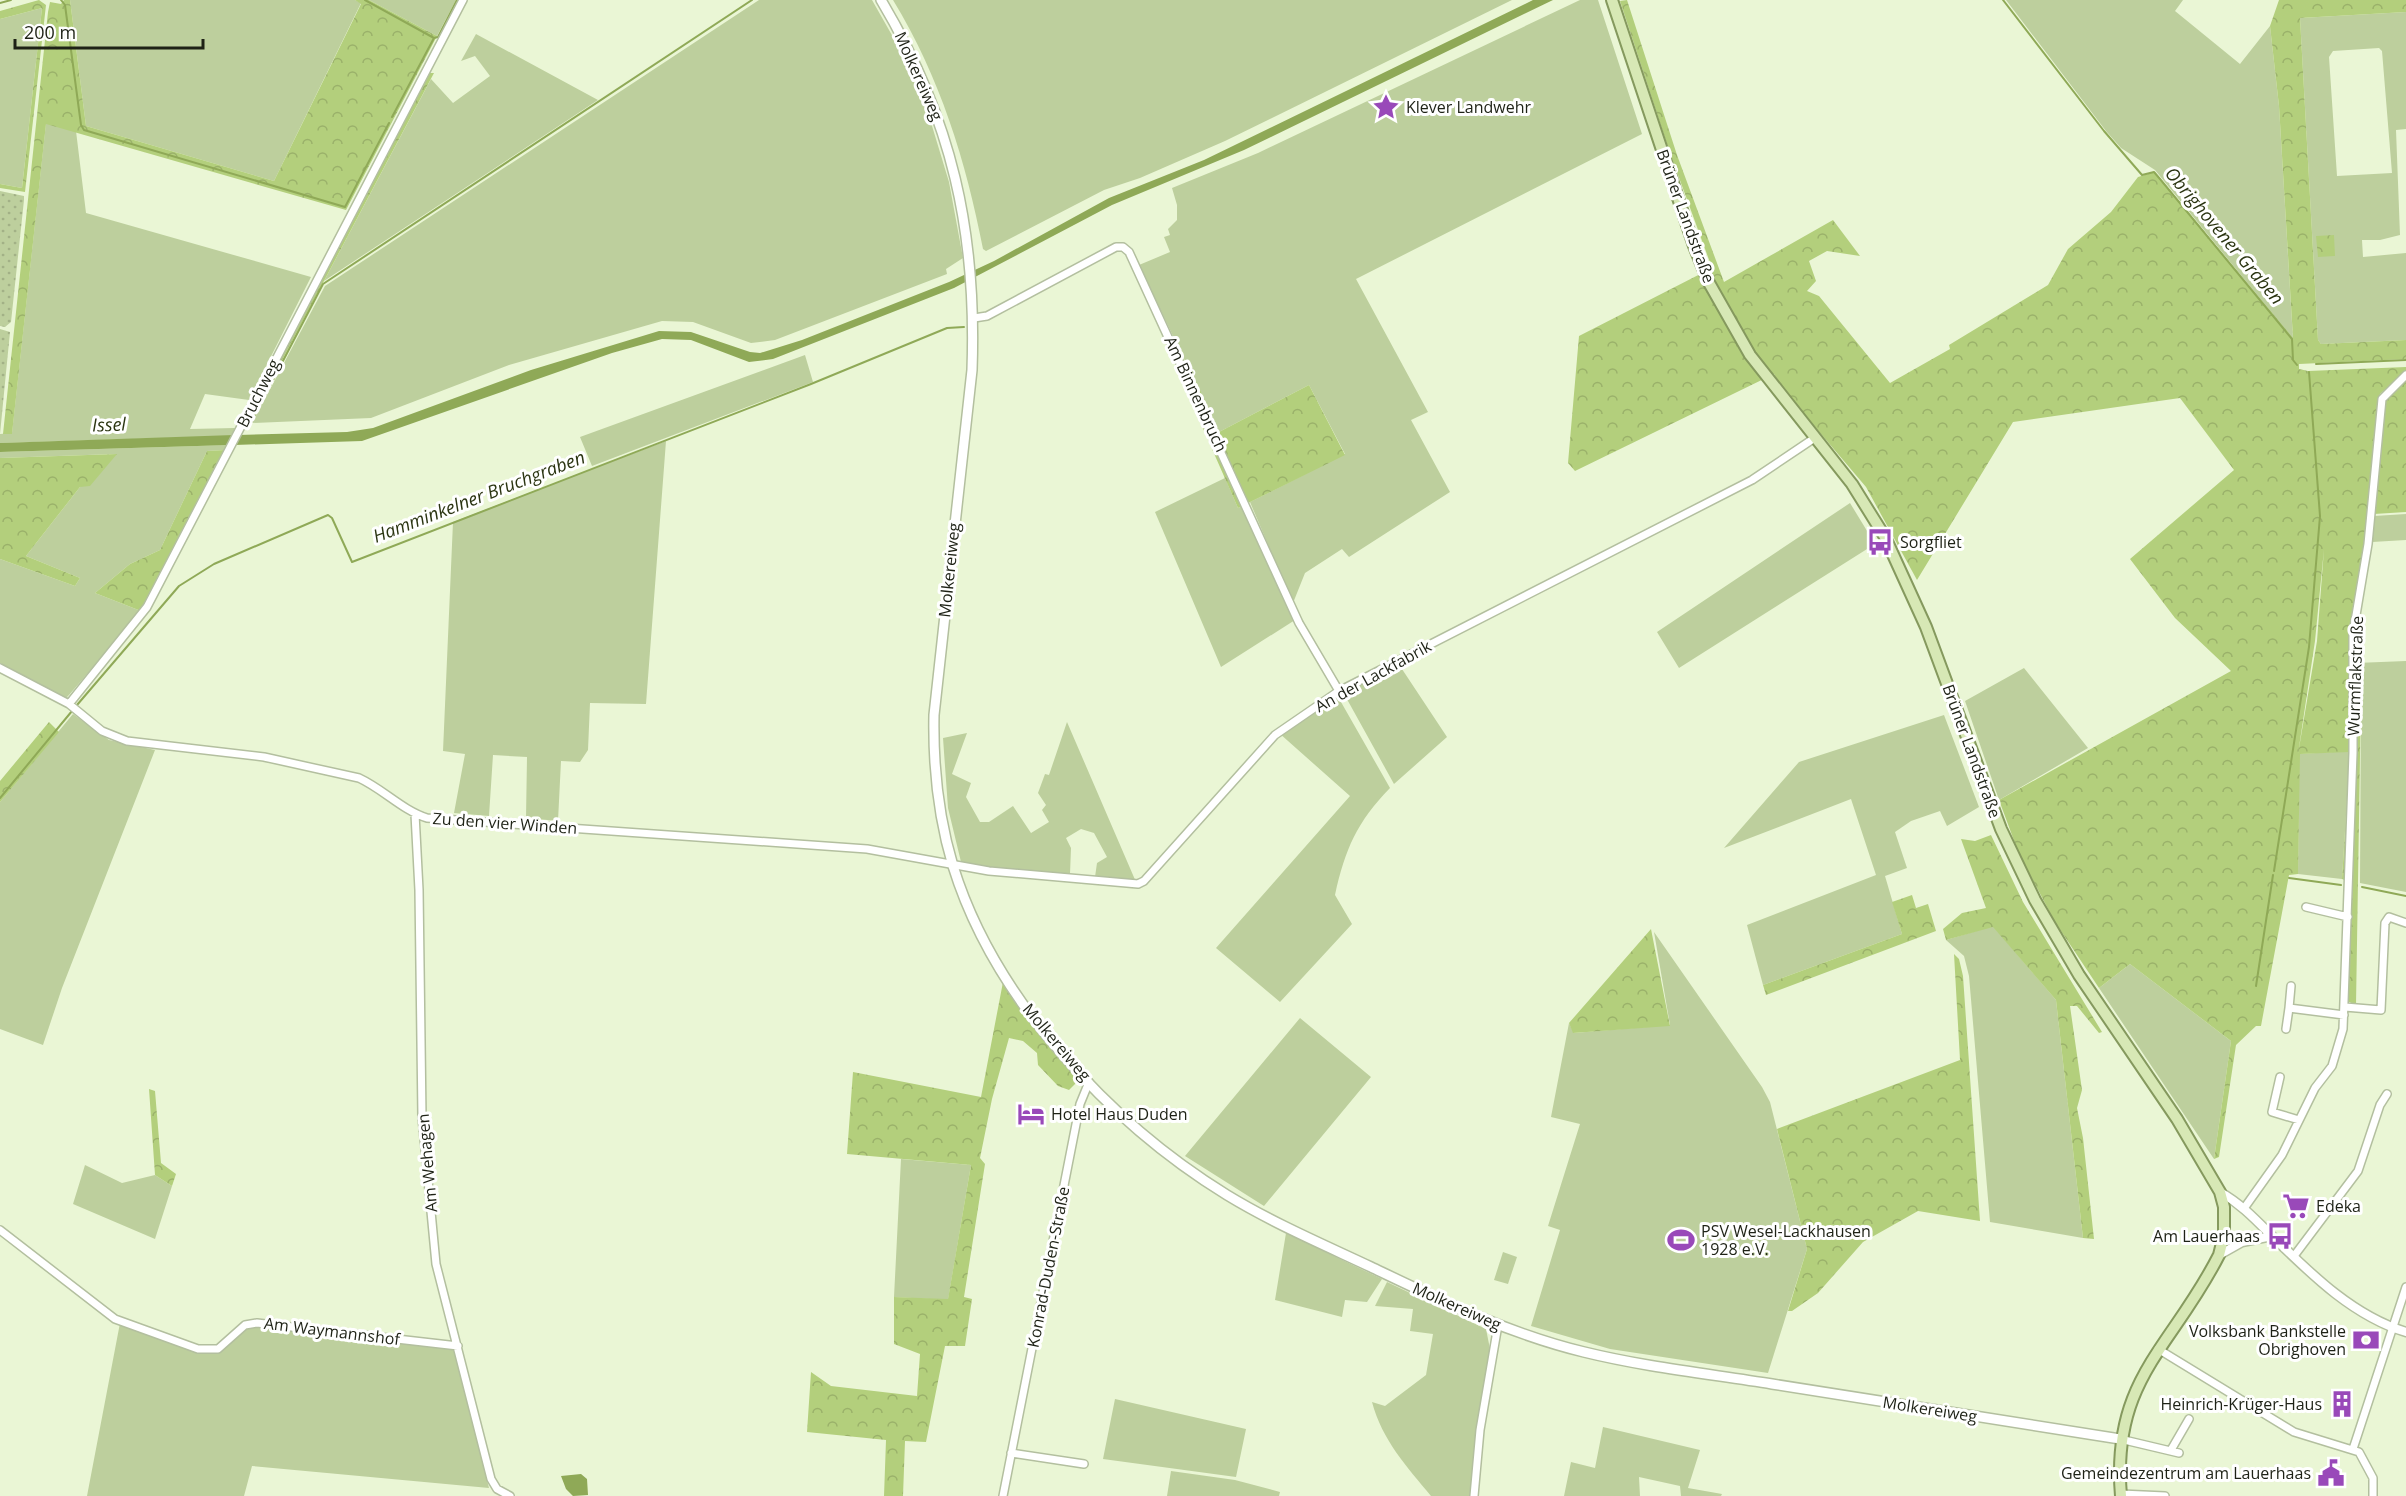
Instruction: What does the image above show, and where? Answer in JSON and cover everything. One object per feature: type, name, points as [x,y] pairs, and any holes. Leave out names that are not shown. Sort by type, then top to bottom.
[{"type":"main road","name":"Molkereiweg","points":[[881,0],[916,64],[946,143],[964,214],[971,266],[974,318],[972,370],[934,714],[935,776],[945,835],[976,924],[1014,989],[1047,1034],[1089,1082],[1167,1153],[1228,1195],[1282,1225],[1498,1325],[1582,1352],[1611,1358],[2120,1439]]},
{"type":"main road","name":"Brüner Landstraße","points":[[1612,0],[1694,246],[1708,281],[1750,355],[1816,437],[1866,505],[1902,571],[1926,627],[1997,820],[2035,900],[2079,975],[2177,1119],[2220,1191],[2224,1207],[2224,1235],[2218,1255],[2210,1272],[2158,1349],[2133,1398],[2120,1439],[2123,1495]]},
{"type":"street","name":"Bruchweg","points":[[69,704],[147,607],[463,0]]},
{"type":"street","name":"Am Binnenbruch","points":[[974,318],[987,316],[1116,247],[1129,252],[1299,623],[1339,691]]},
{"type":"street","name":"Wurmflakstraße","points":[[2245,1207],[2282,1155],[2299,1120],[2336,1058],[2345,1011],[2353,753],[2353,633],[2368,544],[2382,399],[2406,375]]},
{"type":"street","name":"An der Lackfabrik","points":[[954,866],[1138,884],[1144,881],[1275,735],[1339,691],[1752,480],[1816,437]]},
{"type":"street","points":[[0,668],[69,704]]},
{"type":"street","name":"Zu den vier Winden","points":[[69,704],[102,730],[127,741],[264,757],[359,778],[374,784],[415,814],[427,818],[867,849],[954,866]]},
{"type":"street","name":"Am Wehagen","points":[[415,814],[419,890],[422,1117],[436,1264],[491,1479],[497,1489],[510,1496]]},
{"type":"street","points":[[2306,907],[2348,917]]},
{"type":"street","points":[[2289,1008],[2381,1010],[2385,922],[2389,917],[2406,923]]},
{"type":"street","points":[[2286,1029],[2291,986]]},
{"type":"street","points":[[2280,1077],[2272,1112],[2299,1120]]},
{"type":"street","name":"Konrad-Duden-Straße","points":[[1003,1496],[1080,1104],[1089,1082]]},
{"type":"street","points":[[2294,1256],[2358,1171],[2380,1105],[2387,1094]]},
{"type":"street","points":[[2220,1191],[2245,1207],[2272,1236],[2353,1307],[2392,1328],[2406,1332]]},
{"type":"street","points":[[2224,1207],[2245,1207]]},
{"type":"street","name":"Am Waymannshof","points":[[0,1230],[115,1319],[198,1349],[218,1349],[245,1325],[257,1323],[458,1346]]},
{"type":"street","points":[[2218,1255],[2242,1242],[2272,1236]]},
{"type":"street","points":[[2353,1449],[2406,1287]]},
{"type":"street","points":[[1474,1496],[1480,1430],[1498,1325]]},
{"type":"street","points":[[2158,1349],[2294,1432],[2353,1449],[2364,1458],[2371,1471],[2373,1496]]},
{"type":"street","points":[[2120,1439],[2175,1452],[2189,1419]]},
{"type":"street","points":[[1011,1453],[1084,1464]]},
{"type":"street","points":[[2123,1495],[2165,1496]]},
{"type":"shaded area","points":[[70,0],[355,0],[361,3],[274,181],[86,126]]},
{"type":"shaded area","points":[[369,0],[456,0],[437,36]]},
{"type":"shaded area","points":[[759,0],[872,0],[910,67],[926,106],[949,182],[963,258],[946,269],[947,274],[775,340],[751,343],[693,322],[662,321],[509,365],[371,418],[252,423],[325,286]]},
{"type":"shaded area","points":[[893,0],[1512,0],[1225,141],[1140,178],[1104,190],[986,251],[983,249],[959,152],[938,89],[910,29]]},
{"type":"shaded area","points":[[1533,0],[1553,0],[1244,150],[1112,205],[954,288],[773,359],[749,362],[691,340],[662,339],[612,353],[362,441],[234,445],[238,435],[347,432],[373,428],[531,370],[659,331],[691,332],[750,352],[760,353],[802,340],[949,282],[994,261],[1109,198],[1204,160]]},
{"type":"shaded area","points":[[1580,0],[1598,0],[1642,134],[1356,279],[1428,412],[1411,420],[1450,492],[1349,557],[1342,549],[1305,573],[1293,603],[1250,502],[1345,454],[1309,385],[1219,432],[1139,265],[1170,252],[1164,237],[1170,235],[1168,229],[1177,220],[1177,205],[1172,188],[1258,153]]},
{"type":"shaded area","points":[[2006,0],[2183,0],[2175,11],[2240,64],[2270,26],[2279,106],[2293,339],[2155,170],[2121,148],[2106,131]]},
{"type":"shaded area","points":[[42,8],[22,188],[0,184],[0,19]]},
{"type":"shaded area","points":[[2406,12],[2406,129],[2396,130],[2400,235],[2380,240],[2362,240],[2363,257],[2406,253],[2406,340],[2321,344],[2318,340],[2300,18]],"holes":[[[2379,48],[2382,51],[2392,173],[2337,176],[2329,57],[2333,51]]]},
{"type":"shaded area","points":[[476,34],[598,100],[324,281],[431,79],[453,103],[490,76],[475,56],[461,61]]},
{"type":"shaded area","points":[[46,123],[76,131],[86,213],[311,277],[249,400],[205,394],[190,429],[235,428],[231,436],[0,443],[0,434],[12,433]]},
{"type":"shaded area","points":[[0,191],[24,196],[11,322],[5,327],[0,326]]},
{"type":"shaded area","points":[[0,329],[10,332],[0,434]]},
{"type":"shaded area","points":[[805,355],[813,382],[592,466],[580,437]]},
{"type":"shaded area","points":[[274,369],[277,369],[246,428],[242,426]]},
{"type":"shaded area","points":[[234,435],[230,445],[0,452],[0,443]]},
{"type":"shaded area","points":[[666,441],[646,704],[590,703],[588,750],[580,762],[561,761],[558,821],[526,818],[527,757],[493,755],[489,816],[454,813],[465,754],[443,751],[453,522]]},
{"type":"shaded area","points":[[230,445],[225,450],[207,451],[160,550],[130,564],[95,593],[141,611],[66,698],[0,663],[0,559],[75,586],[80,578],[26,556],[80,487],[116,454],[0,458],[0,452]]},
{"type":"shaded area","points":[[1225,478],[1238,508],[1244,505],[1295,620],[1221,667],[1155,512]]},
{"type":"shaded area","points":[[1850,503],[1875,544],[1679,668],[1657,632]]},
{"type":"shaded area","points":[[2406,514],[2406,540],[2372,542],[2374,516]]},
{"type":"shaded area","points":[[2406,661],[2406,892],[2360,883],[2361,695],[2356,695],[2356,663]]},
{"type":"shaded area","points":[[1398,663],[1447,737],[1394,784],[1343,692]]},
{"type":"shaded area","points":[[2024,668],[2088,748],[1999,800],[1965,701]]},
{"type":"shaded area","points":[[1337,695],[1390,788],[1361,825],[1343,864],[1335,895],[1352,924],[1280,1002],[1216,948],[1350,796],[1279,733]]},
{"type":"shaded area","points":[[73,714],[109,740],[155,750],[62,988],[43,1045],[0,1029],[0,802]]},
{"type":"shaded area","points":[[1944,715],[1979,807],[1947,826],[1940,811],[1911,821],[1895,832],[1907,868],[1885,876],[1902,934],[1763,985],[1747,925],[1876,875],[1851,799],[1724,848],[1799,762]]},
{"type":"shaded area","points":[[1067,722],[1136,882],[1095,877],[1097,863],[1107,857],[1094,833],[1081,829],[1066,838],[1071,848],[1070,874],[992,869],[961,862],[948,808],[943,738],[967,733],[952,774],[971,783],[966,797],[980,822],[989,822],[1013,806],[1031,833],[1049,822],[1042,810],[1046,805],[1038,793],[1045,774],[1049,775]]},
{"type":"shaded area","points":[[2350,751],[2342,879],[2298,874],[2299,754]]},
{"type":"shaded area","points":[[1993,926],[2056,1000],[2083,1238],[1990,1222],[1969,976],[1964,956],[1946,940]]},
{"type":"shaded area","name":"PSV Wesel-Lackhausen 1928 e.V.","points":[[1654,932],[1762,1087],[1770,1102],[1807,1249],[1768,1373],[1610,1349],[1531,1326],[1560,1230],[1548,1226],[1580,1124],[1551,1117],[1569,1023],[1574,1033],[1670,1025]]},
{"type":"shaded area","points":[[2130,964],[2231,1041],[2214,1159],[2099,988]]},
{"type":"shaded area","points":[[1300,1018],[1371,1077],[1264,1206],[1185,1156]]},
{"type":"shaded area","points":[[901,1159],[971,1165],[948,1300],[894,1297]]},
{"type":"shaded area","points":[[85,1165],[122,1183],[155,1175],[172,1186],[155,1239],[73,1204]]},
{"type":"shaded area","points":[[1286,1233],[1382,1279],[1367,1302],[1345,1300],[1342,1317],[1275,1300]]},
{"type":"shaded area","points":[[1503,1252],[1517,1257],[1508,1284],[1494,1280]]},
{"type":"shaded area","points":[[1387,1282],[1486,1329],[1490,1349],[1474,1449],[1471,1496],[1431,1496],[1396,1452],[1376,1416],[1372,1402],[1385,1406],[1426,1375],[1433,1334],[1410,1331],[1413,1309],[1375,1306]]},
{"type":"shaded area","points":[[120,1323],[209,1354],[222,1348],[250,1327],[257,1325],[454,1348],[489,1488],[252,1466],[244,1496],[87,1496]]},
{"type":"shaded area","points":[[1115,1399],[1246,1429],[1236,1477],[1103,1459]]},
{"type":"shaded area","points":[[1603,1427],[1700,1450],[1688,1488],[1722,1494],[1721,1496],[1681,1496],[1680,1486],[1639,1477],[1640,1496],[1564,1496],[1571,1462],[1595,1468]]},
{"type":"shaded area","points":[[1171,1471],[1235,1480],[1280,1492],[1279,1496],[1167,1496]]},
{"type":"shaded area","points":[[581,1474],[587,1479],[588,1495],[573,1496],[566,1489],[561,1476]]},
{"type":"green space","points":[[39,0],[46,5],[25,192],[0,188],[0,184],[22,188],[42,8],[0,19],[0,11]]},
{"type":"green space","points":[[64,0],[70,0],[86,126],[274,181],[361,4],[355,0],[369,0],[437,36],[346,210],[46,124],[12,434],[3,434],[48,12],[50,2],[61,4]]},
{"type":"green space","points":[[1627,0],[1677,155],[1724,282],[1833,220],[1860,256],[1827,251],[1809,261],[1816,281],[1807,291],[1819,296],[1890,383],[1950,349],[1949,345],[2048,285],[2068,249],[2111,212],[2138,177],[2155,172],[2293,338],[2279,106],[2270,26],[2279,0],[2406,0],[2406,12],[2300,18],[2318,340],[2321,344],[2406,340],[2406,359],[2299,364],[2299,369],[2308,371],[2406,367],[2406,372],[2380,394],[2364,551],[2349,644],[2350,696],[2361,694],[2356,1005],[2347,1001],[2352,883],[2342,879],[2350,752],[2300,754],[2298,874],[2289,875],[2261,1026],[2256,1026],[2236,1045],[2219,1157],[2214,1159],[2231,1041],[2130,964],[2099,988],[2055,922],[2019,854],[1999,800],[2231,671],[2175,618],[2130,559],[2234,470],[2180,398],[2013,422],[1917,580],[1866,487],[1782,388],[1774,374],[1575,471],[1568,463],[1579,336],[1712,268],[1670,153],[1620,1]],"holes":[[[2324,549],[2317,641],[2298,754],[2315,641]]]},
{"type":"green space","points":[[428,73],[434,73],[279,366],[277,364]]},
{"type":"green space","points":[[2334,235],[2335,256],[2318,257],[2316,236]]},
{"type":"green space","points":[[1194,377],[1219,432],[1309,385],[1345,455],[1238,508],[1183,383]]},
{"type":"green space","points":[[2406,380],[2406,512],[2374,514],[2386,398]]},
{"type":"green space","points":[[225,450],[141,611],[95,593],[130,564],[160,550],[207,451]]},
{"type":"green space","points":[[117,454],[90,486],[80,487],[26,556],[80,578],[75,586],[0,559],[0,458]]},
{"type":"green space","points":[[49,722],[59,732],[0,802],[0,781]]},
{"type":"green space","points":[[1991,835],[2023,902],[2102,1032],[2099,1033],[2077,1006],[2070,1006],[2082,1090],[2077,1108],[2083,1138],[2094,1239],[2083,1238],[2056,1000],[1993,927],[1946,940],[1943,929],[1962,913],[1986,908],[1961,839],[1975,841]]},
{"type":"green space","points":[[1912,895],[1916,908],[1928,904],[1936,931],[1766,995],[1763,985],[1902,934],[1892,902]]},
{"type":"green space","points":[[1651,929],[1670,1026],[1573,1033],[1569,1023]]},
{"type":"green space","points":[[1954,954],[1959,959],[1963,976],[1980,1221],[1918,1211],[1863,1242],[1818,1293],[1792,1311],[1788,1311],[1807,1249],[1777,1129],[1960,1060]]},
{"type":"green space","points":[[1003,982],[1043,1038],[1075,1076],[1077,1082],[1069,1090],[1058,1086],[1038,1065],[1037,1053],[1023,1041],[1009,1038],[992,1099],[980,1158],[985,1164],[964,1297],[972,1299],[965,1346],[945,1346],[926,1442],[905,1441],[903,1496],[884,1496],[886,1440],[807,1432],[811,1372],[831,1386],[917,1396],[920,1354],[894,1344],[894,1297],[948,1299],[971,1165],[847,1154],[853,1072],[981,1097]]},
{"type":"green space","points":[[149,1089],[155,1091],[161,1163],[176,1174],[172,1186],[155,1175]]},
{"type":"waterway","points":[[0,3],[11,0]]},
{"type":"waterway","points":[[61,0],[65,5],[81,125],[84,130],[345,207],[389,123]]},
{"type":"waterway","points":[[365,0],[434,38]]},
{"type":"waterway","points":[[392,117],[457,0]]},
{"type":"waterway","points":[[248,428],[323,284],[752,0]]},
{"type":"waterway","name":"Obrighovener Graben","points":[[2003,0],[2104,131],[2142,175],[2154,172],[2292,339],[2293,360],[2297,365]]},
{"type":"waterway","name":"Hamminkelner Bruchgraben","points":[[77,705],[179,586],[214,564],[328,515],[332,518],[352,562],[811,384],[947,328],[964,327]]},
{"type":"waterway","name":"Obrighovener Graben","points":[[2316,364],[2406,360]]},
{"type":"waterway","points":[[2274,871],[2309,647],[2320,516],[2309,372]]},
{"type":"waterway","name":"Hamminkelner Bruchgraben","points":[[0,798],[72,711]]},
{"type":"waterway","points":[[2256,986],[2273,875]]},
{"type":"waterway","points":[[2289,878],[2341,885]]},
{"type":"waterway","points":[[2362,887],[2406,896]]},
{"type":"place","name":"Klever Landwehr","points":[[1386,107]]},
{"type":"place","name":"Sorgfliet","points":[[1880,542]]},
{"type":"place","name":"Hotel Haus Duden","points":[[1031,1114]]},
{"type":"place","name":"Edeka","points":[[2296,1206]]},
{"type":"place","name":"Am Lauerhaas","points":[[2280,1236]]},
{"type":"place","name":"PSV Wesel-Lackhausen 1928 e.V.","points":[[1681,1240]]},
{"type":"place","name":"Volksbank Bankstelle Obrighoven","points":[[2366,1340]]},
{"type":"place","name":"Heinrich-Krüger-Haus","points":[[2342,1404]]},
{"type":"place","name":"Gemeindezentrum am Lauerhaas","points":[[2331,1473]]},
{"type":"water label","name":"Issel","points":[[109,425]]}]
